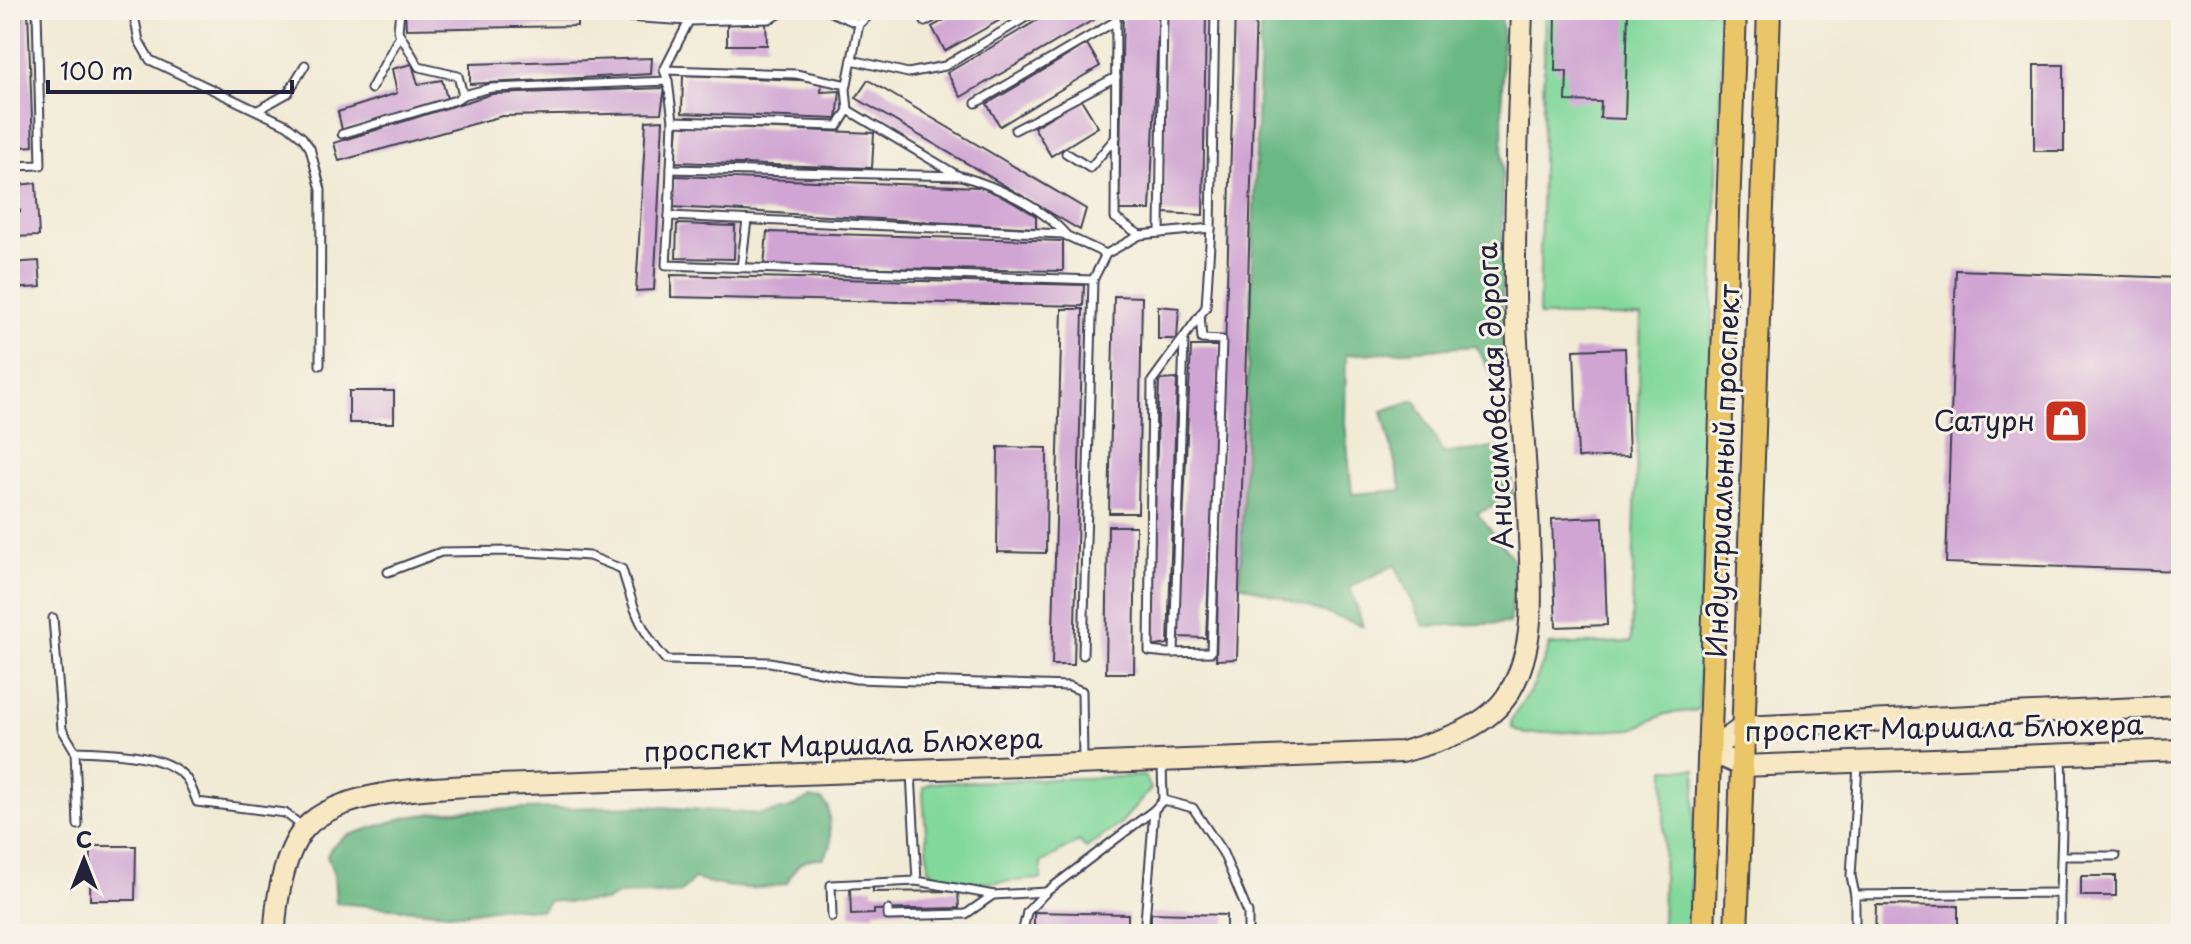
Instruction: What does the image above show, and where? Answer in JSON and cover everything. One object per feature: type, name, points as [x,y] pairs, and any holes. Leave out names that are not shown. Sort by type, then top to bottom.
[{"type":"main road","name":"Индустриальный проспект","points":[[1703,934],[1735,10]]},
{"type":"main road","name":"Индустриальный проспект","points":[[1736,934],[1769,10]]},
{"type":"street","name":"Анисимовская дорога","points":[[1443,741],[1494,710],[1510,692],[1529,638],[1528,477],[1517,366],[1515,293],[1522,10]]},
{"type":"street","name":"проспект Маршала Блюхера","points":[[1709,751],[1743,727],[2181,706]]},
{"type":"street","name":"проспект Маршала Блюхера","points":[[305,829],[341,805],[376,796],[440,788],[1402,752],[1443,741]]},
{"type":"street","name":"проспект Маршала Блюхера","points":[[1709,751],[1742,766],[2181,750]]},
{"type":"street","points":[[275,934],[283,876],[305,829]]},
{"type":"lane","points":[[10,166],[41,165],[37,10]]},
{"type":"lane","points":[[133,10],[139,41],[150,60],[287,125],[310,148],[321,190],[320,365]]},
{"type":"lane","points":[[400,10],[398,31],[419,67],[458,76],[463,95]]},
{"type":"lane","points":[[587,10],[594,15],[611,13],[689,21],[769,19],[788,10]]},
{"type":"lane","points":[[658,10],[658,20]]},
{"type":"lane","points":[[703,10],[703,21]]},
{"type":"lane","points":[[748,10],[748,20]]},
{"type":"lane","points":[[826,10],[859,24]]},
{"type":"lane","points":[[673,121],[838,126],[848,110],[847,85],[859,24],[875,10]]},
{"type":"lane","points":[[925,22],[946,10]]},
{"type":"lane","points":[[852,60],[908,73],[945,66],[1038,10]]},
{"type":"lane","points":[[1116,10],[1115,218],[1140,235]]},
{"type":"lane","points":[[1160,233],[1163,10]]},
{"type":"lane","points":[[1200,315],[1202,339],[1222,340],[1211,652],[1149,651],[1152,381],[1200,315],[1206,307],[1211,228],[1215,10]]},
{"type":"lane","points":[[689,21],[664,70],[673,121],[666,265],[1093,280]]},
{"type":"lane","points":[[976,103],[1116,21]]},
{"type":"lane","points":[[371,89],[400,35]]},
{"type":"lane","points":[[258,110],[288,93],[305,65]]},
{"type":"lane","points":[[664,70],[796,74],[847,85]]},
{"type":"lane","points":[[1015,130],[1116,77]]},
{"type":"lane","points":[[342,134],[491,88],[668,81]]},
{"type":"lane","points":[[848,110],[959,176]]},
{"type":"lane","points":[[1066,153],[1090,168],[1116,137]]},
{"type":"lane","points":[[671,169],[959,176],[995,186],[1058,225],[1067,236]]},
{"type":"lane","points":[[669,216],[1067,236],[1106,254]]},
{"type":"lane","points":[[741,268],[747,220]]},
{"type":"lane","points":[[1083,655],[1093,280],[1106,254],[1140,235],[1211,228]]},
{"type":"lane","points":[[1174,653],[1184,337]]},
{"type":"lane","points":[[388,572],[441,552],[513,551],[589,556],[622,569],[638,620],[650,643],[666,660],[770,662],[856,679],[1069,686],[1082,691],[1083,764]]},
{"type":"lane","points":[[53,618],[62,729],[75,751],[78,825]]},
{"type":"lane","points":[[75,751],[122,752],[170,766],[185,777],[197,802],[285,813],[305,829]]},
{"type":"lane","points":[[2060,934],[2061,754]]},
{"type":"lane","points":[[1022,934],[1027,912],[1046,892],[1163,800],[1162,760]]},
{"type":"lane","points":[[1855,934],[1855,895],[1851,876],[1858,763]]},
{"type":"lane","points":[[911,771],[917,881]]},
{"type":"lane","points":[[1163,800],[1193,808],[1223,853],[1248,913],[1248,934]]},
{"type":"lane","points":[[1144,934],[1154,810]]},
{"type":"lane","points":[[2062,856],[2116,856]]},
{"type":"lane","points":[[832,917],[831,885],[888,888],[917,881],[994,895],[1046,892]]},
{"type":"lane","points":[[1855,895],[2060,893]]},
{"type":"lane","points":[[888,910],[888,916],[966,914],[994,895]]},
{"type":"green space","points":[[1261,10],[1502,10],[1503,396],[1476,346],[1346,355],[1345,423],[1352,494],[1402,490],[1382,411],[1415,400],[1443,453],[1505,447],[1514,498],[1477,513],[1518,565],[1509,623],[1424,626],[1395,565],[1350,587],[1363,626],[1240,584]]},
{"type":"green space","points":[[1545,10],[1723,10],[1698,710],[1665,714],[1633,729],[1525,734],[1512,728],[1511,720],[1534,685],[1550,645],[1631,642],[1641,316],[1539,316]]},
{"type":"green space","points":[[1665,769],[1696,769],[1689,934],[1662,934]]},
{"type":"green space","points":[[1145,776],[1151,789],[1121,823],[1086,848],[1079,841],[1041,863],[1041,879],[966,882],[938,876],[929,869],[923,795],[924,787],[931,783]]},
{"type":"green space","points":[[810,798],[822,800],[828,807],[831,845],[823,858],[800,863],[787,883],[763,888],[729,886],[694,879],[680,893],[618,895],[606,901],[550,900],[541,910],[504,907],[461,914],[336,903],[334,874],[327,856],[331,848],[346,836],[407,817],[449,811],[645,806],[761,814],[788,809]]},
{"type":"building","points":[[10,10],[28,10],[33,146],[10,148]]},
{"type":"building","points":[[405,10],[577,10],[577,26],[406,29]]},
{"type":"building","points":[[962,10],[1018,10],[945,51],[932,27]]},
{"type":"building","points":[[1055,10],[1090,10],[1095,19],[961,97],[947,73]]},
{"type":"building","points":[[1123,10],[1159,10],[1150,210],[1119,210]]},
{"type":"building","points":[[1166,10],[1206,10],[1203,215],[1163,213]]},
{"type":"building","points":[[1235,10],[1256,10],[1237,659],[1216,660]]},
{"type":"building","points":[[1556,10],[1628,10],[1625,119],[1600,118],[1601,102],[1566,101],[1567,71],[1555,71]]},
{"type":"building","points":[[766,22],[767,45],[727,45],[727,24]]},
{"type":"building","points":[[1087,44],[1100,66],[1000,126],[987,104]]},
{"type":"building","points":[[652,58],[651,74],[470,84],[470,64]]},
{"type":"building","points":[[412,64],[418,84],[442,80],[448,102],[342,130],[338,112],[397,93],[392,69]]},
{"type":"building","points":[[2034,65],[2064,65],[2064,151],[2034,151]]},
{"type":"building","points":[[683,75],[822,81],[821,92],[840,91],[837,119],[682,113]]},
{"type":"building","points":[[868,80],[1086,209],[1080,230],[856,98]]},
{"type":"building","points":[[665,88],[661,113],[502,116],[339,161],[334,143],[492,94]]},
{"type":"building","points":[[1081,99],[1098,127],[1051,156],[1034,127]]},
{"type":"building","points":[[663,120],[654,290],[636,291],[646,121]]},
{"type":"building","points":[[678,125],[874,133],[872,168],[675,162]]},
{"type":"building","points":[[675,176],[980,187],[1009,199],[1036,216],[1036,228],[672,207]]},
{"type":"building","points":[[36,183],[39,236],[10,237],[10,212],[20,210],[10,210],[10,186]]},
{"type":"building","points":[[677,224],[735,226],[734,259],[676,258]]},
{"type":"building","points":[[767,232],[1063,241],[1063,271],[764,266]]},
{"type":"building","points":[[39,261],[41,287],[10,289],[10,263]]},
{"type":"building","name":"Сатурн","points":[[1956,270],[2181,278],[2181,571],[1946,563]]},
{"type":"building","points":[[671,275],[1084,285],[1083,306],[671,297]]},
{"type":"building","points":[[1114,296],[1142,297],[1138,513],[1109,513]]},
{"type":"building","points":[[1158,306],[1179,308],[1177,339],[1158,339]]},
{"type":"building","points":[[1062,309],[1083,309],[1074,665],[1052,665]]},
{"type":"building","points":[[1191,346],[1220,346],[1206,638],[1178,637]]},
{"type":"building","points":[[1625,348],[1629,456],[1578,458],[1574,350]]},
{"type":"building","points":[[1177,379],[1168,644],[1151,647],[1159,380]]},
{"type":"building","points":[[349,391],[394,391],[394,423],[349,423]]},
{"type":"building","points":[[998,447],[1047,448],[1046,553],[997,552]]},
{"type":"building","points":[[1603,517],[1607,625],[1556,627],[1552,519]]},
{"type":"building","points":[[1108,526],[1136,526],[1134,673],[1106,673]]},
{"type":"building","points":[[91,846],[136,846],[135,900],[90,900]]},
{"type":"building","points":[[2081,876],[2116,876],[2116,896],[2081,896]]},
{"type":"building","points":[[873,887],[873,892],[958,891],[959,908],[874,910],[874,914],[851,915],[850,888]]},
{"type":"building","points":[[1876,905],[1958,906],[1958,934],[1875,934]]},
{"type":"building","points":[[1034,912],[1128,914],[1128,930],[1053,929],[1053,934],[1034,934]]},
{"type":"building","points":[[1151,913],[1226,915],[1226,934],[1151,930]]},
{"type":"place","name":"Сатурн","points":[[2066,421]]}]
